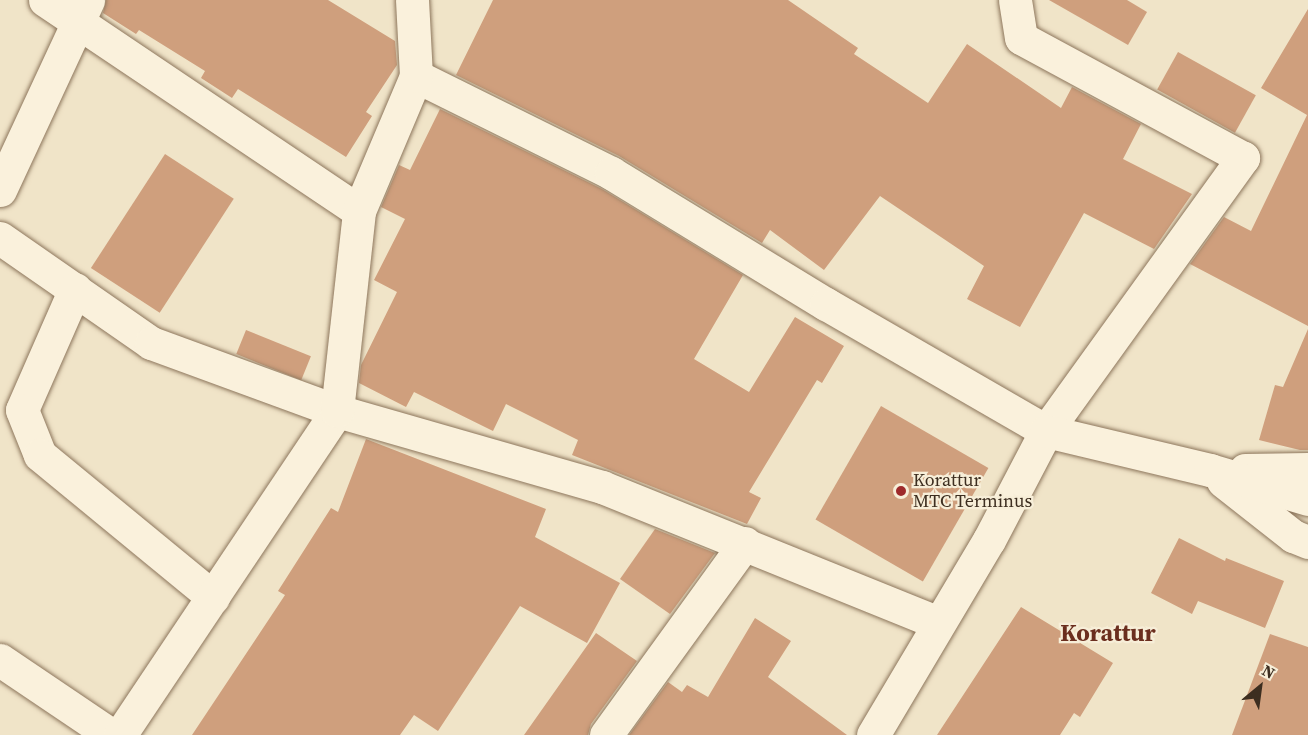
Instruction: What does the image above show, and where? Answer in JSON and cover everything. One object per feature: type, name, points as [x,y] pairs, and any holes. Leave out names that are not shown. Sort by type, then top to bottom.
[{"type":"street","points":[[45,0],[82,12],[359,211]]},
{"type":"street","points":[[120,735],[337,411],[359,211],[416,76],[412,0]]},
{"type":"street","points":[[873,735],[989,540],[1046,431],[1243,158],[1021,38],[1015,0]]},
{"type":"street","points":[[0,190],[82,12]]},
{"type":"street","points":[[416,76],[611,173],[826,304],[1046,431],[1210,470],[1308,499]]},
{"type":"street","points":[[0,238],[151,343],[337,411],[602,487],[746,543],[938,623]]},
{"type":"street","points":[[75,289],[22,411],[40,455],[213,597]]},
{"type":"street","points":[[1210,470],[1308,469]]},
{"type":"street","points":[[1210,470],[1293,536],[1308,542]]},
{"type":"street","points":[[606,735],[746,543]]},
{"type":"street","points":[[0,660],[111,735]]},
{"type":"building","points":[[106,0],[328,0],[395,41],[397,65],[366,112],[372,116],[346,157],[238,89],[232,98],[201,78],[205,71],[139,30],[136,34],[103,13]]},
{"type":"building","points":[[493,0],[788,0],[858,48],[854,54],[928,103],[967,44],[1061,108],[1072,87],[1141,124],[1123,159],[1192,194],[1154,249],[1084,213],[1020,327],[967,299],[984,266],[880,196],[824,270],[770,230],[762,243],[619,156],[456,75]]},
{"type":"building","points":[[1049,0],[1127,0],[1147,12],[1128,45]]},
{"type":"building","points":[[1308,9],[1308,326],[1190,264],[1224,217],[1251,231],[1307,115],[1261,88]]},
{"type":"building","points":[[1178,52],[1256,95],[1235,133],[1157,90]]},
{"type":"building","points":[[440,109],[602,189],[743,275],[694,359],[749,392],[795,317],[844,346],[822,383],[817,380],[749,492],[761,498],[747,524],[572,455],[578,440],[506,404],[493,431],[414,392],[406,407],[359,383],[361,365],[397,292],[374,280],[405,219],[381,207],[399,165],[410,170]]},
{"type":"building","points":[[165,154],[234,199],[160,313],[91,268]]},
{"type":"building","points":[[1308,329],[1308,450],[1259,440],[1275,385],[1283,387]]},
{"type":"building","points":[[246,330],[311,356],[301,380],[236,354]]},
{"type":"building","points":[[881,406],[988,468],[923,581],[816,519]]},
{"type":"building","points":[[366,439],[546,509],[535,537],[620,583],[587,643],[520,606],[438,731],[414,715],[400,735],[192,735],[285,595],[278,591],[331,508],[338,512]]},
{"type":"building","points":[[655,529],[715,553],[670,614],[620,579]]},
{"type":"building","points":[[1179,538],[1225,561],[1226,558],[1284,581],[1265,628],[1198,601],[1192,614],[1151,593]]},
{"type":"building","points":[[1021,607],[1113,663],[1080,717],[1074,713],[1060,735],[937,735]]},
{"type":"building","points":[[755,618],[791,641],[768,677],[847,735],[629,735],[668,682],[682,692],[687,685],[708,697]]},
{"type":"building","points":[[596,633],[637,661],[591,724],[588,735],[524,735]]},
{"type":"building","points":[[1270,634],[1308,647],[1308,735],[1232,735]]},
{"type":"place","name":"Korattur MTC Terminus","points":[[901,491]]},
{"type":"district","name":"Korattur","points":[[1108,633]]}]
